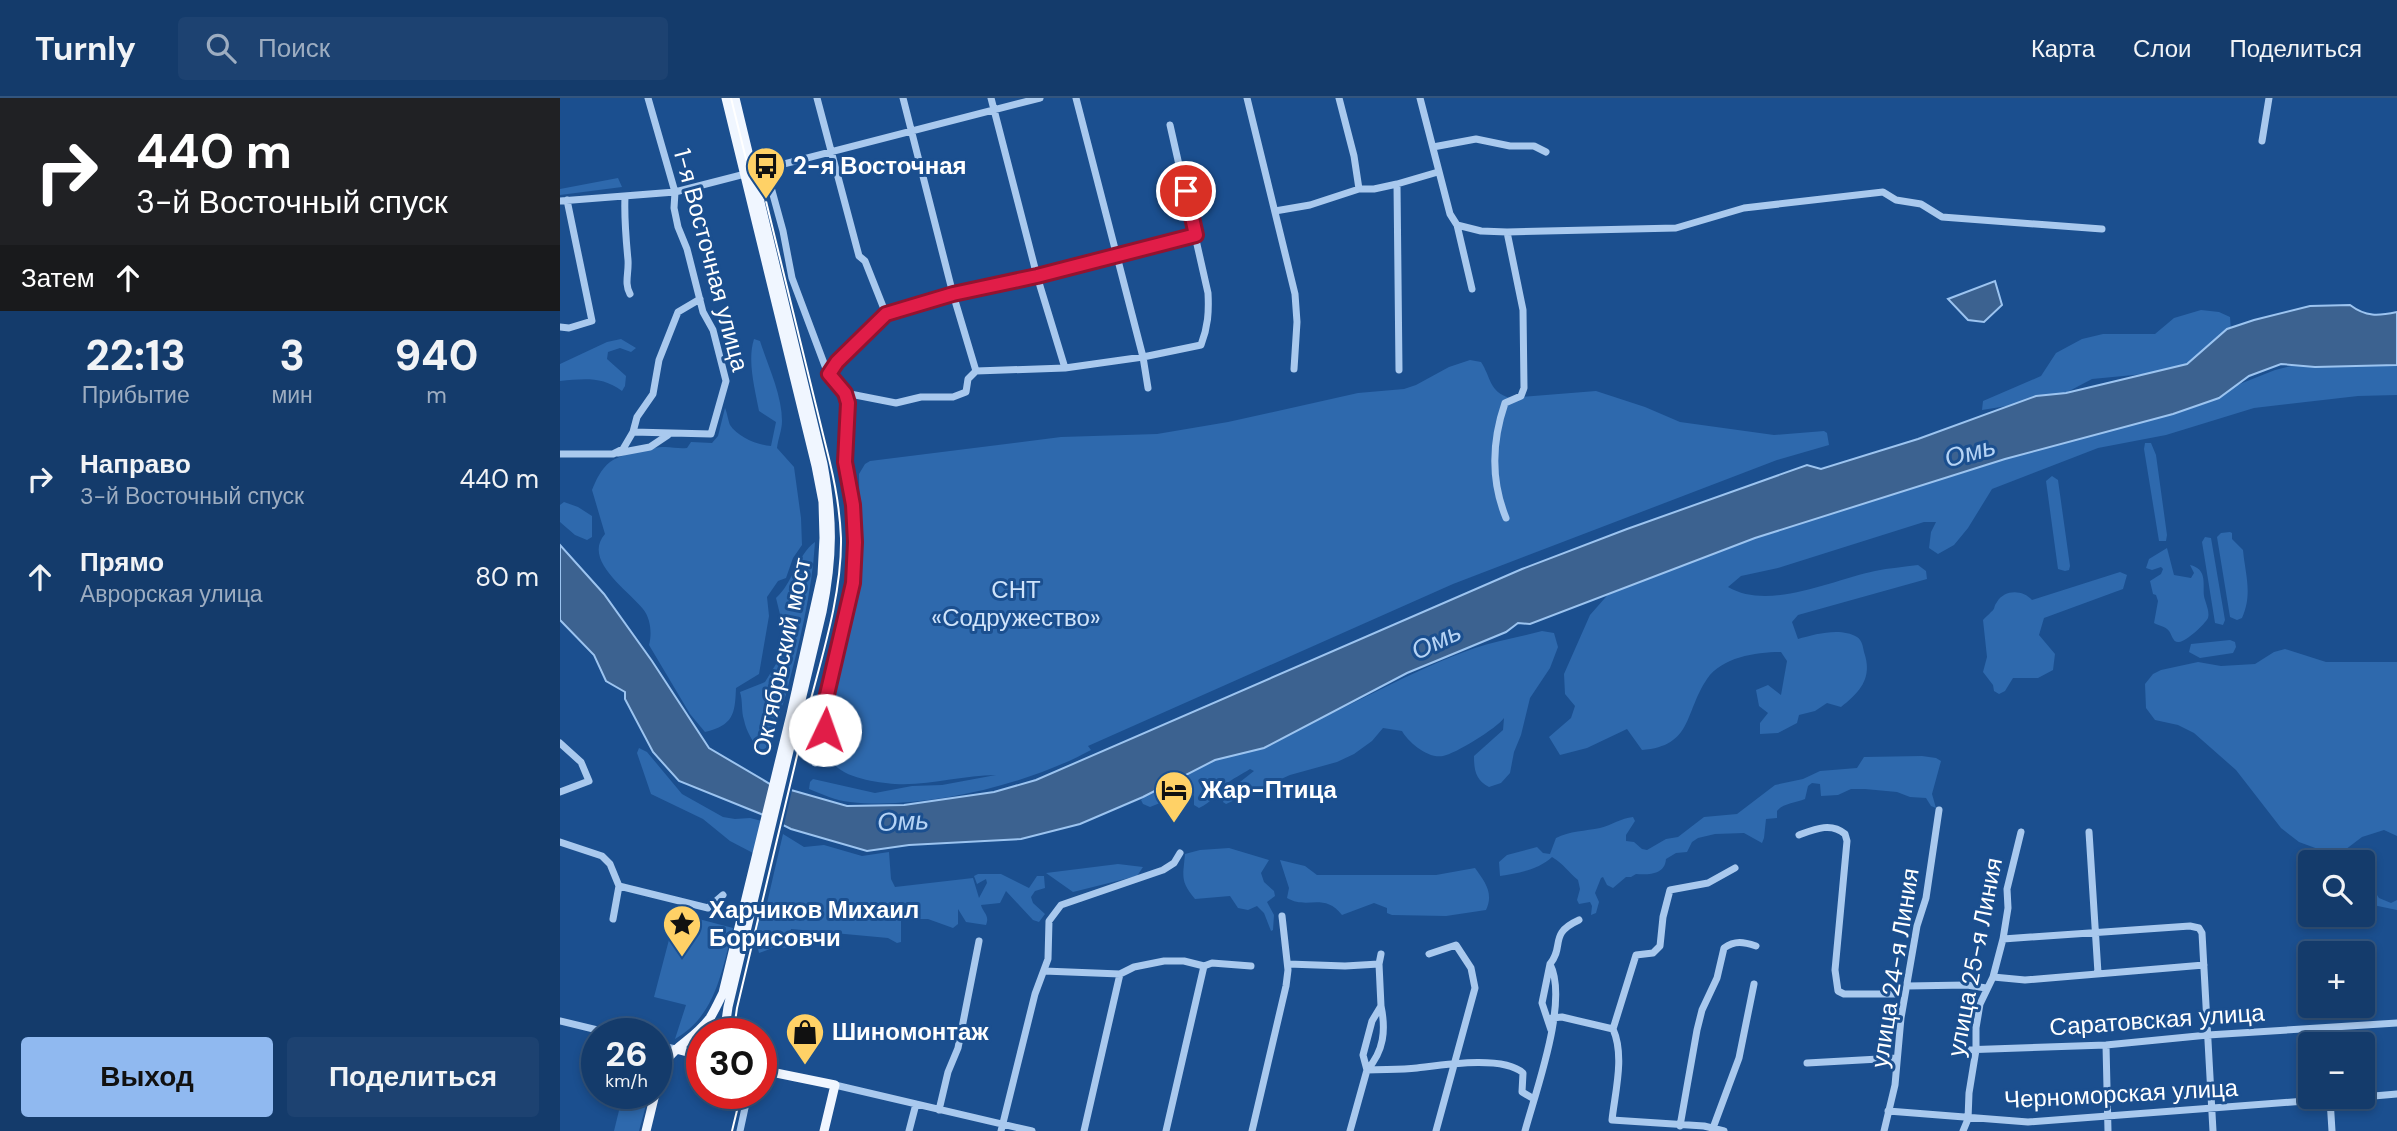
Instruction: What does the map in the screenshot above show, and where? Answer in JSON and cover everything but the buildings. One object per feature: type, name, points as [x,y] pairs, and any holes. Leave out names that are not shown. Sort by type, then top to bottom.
[{"type":"main road","points":[[726,98],[749,173]]},
{"type":"main road","points":[[735,98],[749,173]]},
{"type":"main road","name":"Октябрьский мост","points":[[749,173],[769,261],[823,464],[830,501],[832,539],[822,612],[751,897]]},
{"type":"main road","points":[[672,1054],[710,1017],[723,993],[751,897]]},
{"type":"main road","points":[[726,1018],[751,897]]},
{"type":"main road","points":[[676,1049],[686,1052]]},
{"type":"main road","points":[[777,1073],[835,1085],[824,1131]]},
{"type":"main road","points":[[646,1131],[651,1109]]},
{"type":"street","name":"1-я Восточная улица","points":[[648,98],[675,192],[674,208],[678,227],[687,249],[703,312],[713,330],[726,381],[713,432],[707,435],[670,434]]},
{"type":"street","points":[[817,98],[859,256],[865,261],[886,314]]},
{"type":"street","points":[[903,98],[953,294],[976,371]]},
{"type":"street","points":[[991,98],[1037,276],[1065,368]]},
{"type":"street","points":[[560,327],[569,328],[592,321],[563,200],[675,192],[1040,98]]},
{"type":"street","points":[[1076,98],[1143,357],[1147,388]]},
{"type":"street","points":[[1247,98],[1295,294],[1297,322],[1294,369]]},
{"type":"street","points":[[1339,98],[1354,156],[1359,189]]},
{"type":"street","points":[[1420,98],[1450,214],[1457,225],[1472,289]]},
{"type":"street","points":[[2262,141],[2269,98]]},
{"type":"street","points":[[845,393],[896,403],[921,397],[953,397],[966,392],[968,379],[976,371],[1065,368],[1143,357],[1201,345],[1208,322],[1208,293],[1170,125]]},
{"type":"street","points":[[1433,147],[1476,139],[1510,146],[1534,146],[1546,152]]},
{"type":"street","points":[[766,169],[772,184],[792,278],[829,374],[845,393],[848,403],[845,462],[853,505],[853,583],[826,699],[828,711],[825,730],[815,763]]},
{"type":"street","points":[[1275,211],[1310,205],[1359,189],[1397,184],[1438,172]]},
{"type":"street","points":[[1397,184],[1399,370]]},
{"type":"street","points":[[1457,225],[1481,231],[1507,232],[1676,228],[1744,208],[1883,192],[1896,200],[1922,204],[1942,217],[2102,229]]},
{"type":"street","points":[[625,197],[624,221],[628,262],[625,285],[629,294]]},
{"type":"street","points":[[1506,518],[1495,476],[1496,435],[1504,403],[1521,396],[1524,376],[1523,310],[1507,232]]},
{"type":"street","points":[[829,374],[837,362],[886,314],[953,294],[1037,276],[1196,235]]},
{"type":"street","points":[[613,454],[623,449],[633,432],[636,417],[653,394],[659,360],[678,312],[701,299]]},
{"type":"street","points":[[633,432],[670,434]]},
{"type":"street","points":[[560,454],[630,453],[650,447],[670,434]]},
{"type":"street","points":[[560,743],[580,762],[589,781],[560,792]]},
{"type":"street","name":"улица 24-я Линия","points":[[1884,1131],[1895,1085],[1906,990],[1917,926],[1926,898],[1939,810]]},
{"type":"street","points":[[1800,835],[1816,828],[1831,827],[1845,834],[1847,841],[1835,970],[1836,985],[1841,994],[1967,985],[1986,988]]},
{"type":"street","name":"улица 25-я Линия","points":[[1964,1131],[1968,1119],[1976,1028],[2003,939],[2009,878],[2021,832]]},
{"type":"street","points":[[2089,832],[2098,973]]},
{"type":"street","points":[[560,842],[602,856],[610,864],[619,886],[613,919]]},
{"type":"street","points":[[1002,1128],[1035,994],[1050,947],[1049,921],[1061,905],[1163,870],[1174,863],[1180,853]]},
{"type":"street","points":[[1735,868],[1709,883],[1670,890],[1663,917],[1660,946],[1653,953],[1636,955],[1613,1029],[1619,1056],[1612,1120],[1641,1127],[1680,1126],[1718,1130],[1739,1058],[1754,984]]},
{"type":"street","points":[[619,886],[708,908],[723,895]]},
{"type":"street","points":[[1252,1131],[1286,986],[1288,964],[1285,960],[1282,916]]},
{"type":"street","points":[[1550,1018],[1542,1003],[1550,964],[1556,956],[1558,938],[1564,929],[1579,920]]},
{"type":"street","points":[[2003,939],[2190,926],[2199,928],[2202,933],[2214,1108],[2213,1131]]},
{"type":"street","points":[[939,1110],[948,1072],[958,1048],[979,941]]},
{"type":"street","points":[[1680,1126],[1697,1030],[1702,1010],[1717,978],[1724,948],[1741,942],[1756,946]]},
{"type":"street","points":[[1429,954],[1456,945],[1465,956],[1475,981],[1436,1131]]},
{"type":"street","points":[[1350,1131],[1367,1070],[1378,1058],[1385,1025],[1381,1006],[1381,954]]},
{"type":"street","points":[[1044,971],[1120,974],[1134,967],[1164,961],[1184,961],[1204,967],[1212,963],[1251,966]]},
{"type":"street","points":[[1288,964],[1379,964]]},
{"type":"street","points":[[1525,1131],[1551,1030],[1550,1018],[1557,990],[1550,964]]},
{"type":"street","points":[[1993,977],[2025,980],[2204,965]]},
{"type":"street","points":[[1166,1131],[1204,967]]},
{"type":"street","points":[[1084,1131],[1120,974]]},
{"type":"street","points":[[1367,1070],[1363,1055],[1372,1021],[1381,1006]]},
{"type":"street","points":[[1550,1018],[1613,1029]]},
{"type":"street","points":[[560,1021],[581,1026]]},
{"type":"street","name":"Саратовская улица","points":[[1962,1050],[2106,1045],[2208,1035],[2397,1023]]},
{"type":"street","points":[[2346,1027],[2346,1032]]},
{"type":"street","points":[[2106,1045],[2108,1131]]},
{"type":"street","points":[[672,1048],[676,1049]]},
{"type":"street","points":[[1807,1063],[1897,1058]]},
{"type":"street","points":[[1367,1070],[1453,1063],[1518,1068],[1523,1073],[1522,1092],[1534,1099]]},
{"type":"street","points":[[835,1085],[1002,1128],[1032,1131]]},
{"type":"street","points":[[2375,1096],[2397,1094]]},
{"type":"street","name":"Черноморская улица","points":[[1888,1111],[2028,1122],[2298,1101]]},
{"type":"street","points":[[909,1131],[916,1104]]},
{"type":"street","points":[[740,1131],[745,1109]]},
{"type":"street","points":[[2331,1109],[2332,1131]]},
{"type":"green space","points":[[618,178],[622,187],[560,195],[560,189]]},
{"type":"green space","points":[[2201,310],[2219,312],[2230,317],[2231,331],[2205,356],[2165,372],[2092,379],[2056,398],[1982,410],[1983,401],[2041,376],[2056,353],[2082,339],[2103,334],[2155,334],[2174,318]]},
{"type":"green space","points":[[621,339],[636,348],[631,352],[620,348],[608,352],[607,359],[626,376],[622,391],[600,381],[560,381],[560,364],[607,342]]},
{"type":"green space","points":[[754,339],[760,341],[780,401],[782,424],[777,448],[794,467],[802,545],[793,558],[786,578],[778,581],[767,597],[769,616],[759,674],[736,688],[731,718],[722,726],[705,732],[690,714],[649,645],[650,627],[646,613],[603,564],[599,544],[605,534],[592,490],[604,468],[621,456],[659,447],[687,448],[691,442],[712,443],[718,436],[725,408],[730,425],[738,433],[754,442],[771,446],[776,422],[759,411],[751,366]]},
{"type":"green space","name":"СНТ «Содружество»","points":[[1470,360],[1481,362],[1494,388],[1510,398],[1596,391],[1680,422],[1774,435],[1824,431],[1827,433],[1829,445],[1777,460],[1453,584],[1088,746],[1091,750],[1037,774],[974,792],[909,802],[845,801],[809,789],[813,779],[875,793],[996,775],[908,784],[887,783],[848,774],[833,763],[829,756],[827,740],[835,689],[858,583],[859,474],[865,464],[870,461],[1061,437],[1157,434],[1228,422],[1358,393],[1404,389]]},
{"type":"green space","points":[[2397,361],[2397,395],[2358,396],[2254,408],[2166,435],[2098,448],[1992,489],[1954,545],[1938,554],[1929,548],[1931,532],[1936,522],[1924,522],[1778,568],[1741,576],[1728,587],[1744,594],[1781,595],[1886,569],[1918,565],[1926,571],[1927,579],[1798,615],[1792,622],[1798,639],[1843,632],[1857,637],[1861,642],[1866,661],[1866,677],[1854,696],[1841,707],[1827,703],[1815,711],[1799,715],[1797,723],[1778,733],[1760,734],[1760,723],[1768,713],[1759,706],[1756,690],[1768,685],[1781,695],[1787,661],[1781,652],[1761,653],[1740,657],[1713,672],[1679,735],[1658,747],[1642,750],[1627,729],[1587,748],[1560,755],[1549,737],[1571,718],[1575,706],[1565,694],[1564,674],[1590,615],[1619,582],[1652,566],[2202,399],[2275,370],[2307,362]]},
{"type":"green space","points":[[2145,443],[2151,443],[2156,455],[2166,541],[2159,541]]},
{"type":"green space","points":[[2052,476],[2058,480],[2070,566],[2069,570],[2065,571],[2058,569],[2046,481]]},
{"type":"green space","points":[[564,502],[592,516],[592,537],[587,540],[575,535],[560,522],[560,505]]},
{"type":"green space","points":[[2230,532],[2232,539],[2243,550],[2247,584],[2245,609],[2242,618],[2237,620],[2230,617],[2217,537],[2221,533]]},
{"type":"green space","points":[[2205,537],[2211,538],[2225,620],[2223,625],[2215,623],[2202,542]]},
{"type":"green space","points":[[815,542],[808,600],[786,694],[770,746],[760,751],[746,728],[740,692],[765,682],[784,651],[786,639],[776,598],[787,585],[804,554]]},
{"type":"green space","points":[[2167,548],[2174,575],[2191,578],[2194,573],[2190,565],[2202,573],[2208,612],[2208,618],[2200,628],[2179,642],[2174,640],[2167,629],[2154,623],[2158,601],[2150,581],[2161,574],[2163,569],[2146,568],[2149,559]]},
{"type":"green space","points":[[2120,572],[2127,575],[2123,589],[2044,618],[2039,635],[2055,654],[2053,670],[2038,678],[2013,678],[2005,691],[1999,694],[1994,691],[1993,685],[1983,672],[1987,657],[1983,620],[2000,598],[2014,592],[2024,594],[2032,600]]},
{"type":"green space","points":[[1542,631],[1554,633],[1558,647],[1550,668],[1530,698],[1510,773],[1501,783],[1489,787],[1481,781],[1475,771],[1474,756],[1503,730],[1504,718],[1475,740],[1443,756],[1431,755],[1419,749],[1402,731],[1383,728],[1372,741],[1354,754],[1337,762],[1290,775],[1226,804],[1223,802],[1225,795],[1254,771],[1250,769],[1225,785],[1199,808],[1194,805],[1194,796],[1190,791],[1150,807],[1141,800],[1157,787],[1192,768],[1286,734],[1451,657]]},
{"type":"green space","points":[[2230,640],[2235,642],[2233,653],[2200,658],[2189,652],[2191,644]]},
{"type":"green space","points":[[2285,649],[2326,662],[2397,662],[2397,836],[2384,830],[2362,837],[2345,850],[2321,850],[2299,842],[2281,828],[2236,770],[2194,733],[2178,725],[2155,720],[2146,708],[2145,684],[2153,674],[2161,670],[2198,662],[2221,666],[2255,664],[2274,652]]},
{"type":"green space","points":[[639,748],[647,752],[682,794],[723,817],[762,821],[753,853],[730,841],[703,819],[651,794],[637,753]]},
{"type":"green space","points":[[1922,756],[1941,761],[1932,794],[1936,808],[1931,806],[1926,798],[1910,797],[1897,792],[1851,789],[1838,795],[1821,796],[1820,784],[1812,783],[1808,786],[1805,799],[1780,808],[1777,818],[1766,819],[1762,843],[1744,833],[1715,834],[1698,838],[1692,842],[1687,852],[1676,853],[1666,859],[1663,868],[1655,873],[1626,877],[1613,888],[1601,878],[1595,893],[1599,902],[1596,913],[1591,915],[1590,902],[1579,904],[1577,900],[1580,889],[1578,880],[1552,857],[1534,868],[1500,876],[1499,862],[1507,855],[1537,847],[1543,853],[1550,854],[1556,838],[1566,834],[1600,828],[1633,817],[1635,821],[1626,835],[1626,841],[1634,842],[1647,850],[1666,839],[1678,837],[1704,817],[1737,814],[1775,785],[1803,779],[1820,771],[1857,768],[1864,757]]},
{"type":"green space","points":[[783,834],[804,847],[824,845],[862,856],[889,852],[891,879],[895,887],[973,878],[979,898],[987,883],[986,879],[977,884],[974,876],[978,874],[1001,874],[1029,888],[1037,876],[1044,876],[1045,888],[1035,891],[1031,897],[1033,903],[1045,914],[1039,922],[1033,920],[1006,891],[1000,903],[981,905],[987,916],[986,925],[966,922],[958,909],[958,924],[953,928],[928,919],[901,919],[901,942],[897,943],[888,938],[791,929],[788,948],[775,947],[759,953],[758,921],[767,903]]},
{"type":"green space","points":[[1229,848],[1269,860],[1261,873],[1264,882],[1274,891],[1275,896],[1267,902],[1274,915],[1273,930],[1271,931],[1264,913],[1257,906],[1248,910],[1238,908],[1230,896],[1195,899],[1187,888],[1183,874],[1185,854]]},
{"type":"green space","points":[[1280,860],[1305,866],[1317,875],[1436,875],[1475,868],[1489,893],[1488,904],[1486,910],[1446,916],[1392,915],[1387,913],[1387,908],[1374,903],[1342,915],[1329,904],[1287,898],[1289,888]]},
{"type":"green space","points":[[1118,864],[1143,867],[1137,876],[1073,892],[1046,873]]},
{"type":"green space","points":[[2375,892],[2379,898],[2391,903],[2397,900],[2397,910],[2375,905]]},
{"type":"green space","points":[[676,913],[733,928],[721,976],[708,1005],[700,1018],[686,1018],[686,1031],[675,1039],[686,1005],[654,997]]},
{"type":"green space","points":[[619,1109],[645,1109],[639,1131],[614,1131]]},
{"type":"water","points":[[1995,281],[2002,305],[1984,322],[1968,320],[1948,299]]},
{"type":"water","name":"Омь","points":[[2350,305],[2361,312],[2372,314],[2397,312],[2397,365],[2315,367],[2281,364],[2249,376],[2219,398],[2173,414],[2005,459],[1755,538],[1530,624],[1518,623],[1506,632],[1407,673],[1264,748],[1215,760],[1143,797],[1080,824],[1021,839],[909,845],[867,851],[791,829],[679,781],[653,752],[625,699],[625,692],[606,681],[594,655],[560,620],[560,545],[604,594],[709,748],[770,784],[847,806],[904,805],[994,792],[1036,780],[1522,569],[1627,529],[1807,465],[1821,469],[1918,439],[2036,396],[2066,393],[2187,364],[2227,329],[2254,320],[2310,306]]},
{"type":"pier","points":[[772,781],[793,786],[783,829],[762,819]]},
{"type":"tram line","points":[[731,98],[746,159],[764,193],[832,472],[841,538],[834,606],[736,1018]]},
{"type":"tram line","points":[[732,1131],[737,1109]]},
{"type":"place","name":"2-я Восточная","points":[[766,200]]},
{"type":"place","name":"Жар-Птица","points":[[1174,824]]},
{"type":"place","name":"Харчиков Михаил Борисовчи","points":[[682,958]]},
{"type":"place","name":"Шиномонтаж","points":[[805,1066]]},
{"type":"route","points":[[825,730],[828,711],[826,699],[831,671],[853,583],[855,542],[853,505],[845,462],[848,403],[845,393],[829,374],[837,362],[886,314],[953,294],[1037,276],[1196,235],[1186,191]]}]
